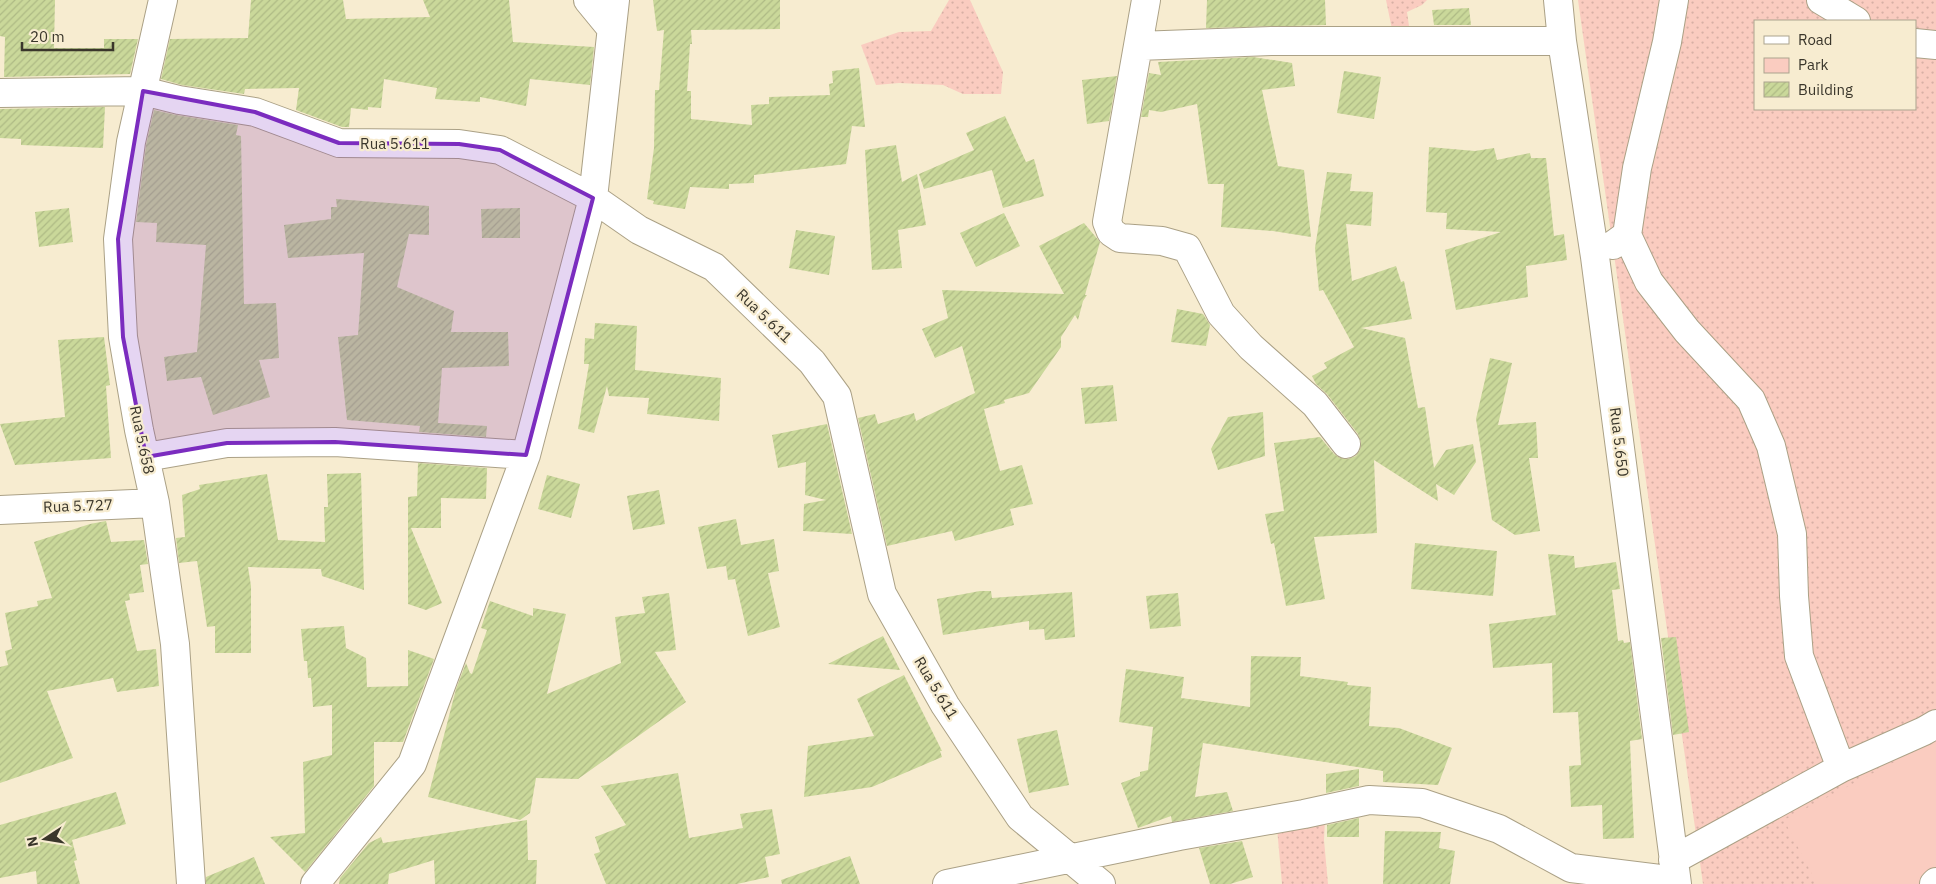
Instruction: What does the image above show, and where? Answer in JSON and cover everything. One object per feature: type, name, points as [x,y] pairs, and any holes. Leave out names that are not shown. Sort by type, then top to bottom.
[{"type":"street","name":"Rua 5.658","points":[[163,0],[131,142],[118,239],[123,337],[139,430],[155,503],[175,644],[191,884]]},
{"type":"street","points":[[588,0],[611,28]]},
{"type":"street","points":[[315,884],[412,764],[526,455],[593,198],[615,0]]},
{"type":"street","points":[[1146,0],[1107,222],[1111,232],[1120,238],[1162,242],[1187,248],[1221,314],[1251,347],[1315,404],[1346,444]]},
{"type":"street","name":"Rua 5.650","points":[[1558,0],[1562,41],[1595,256],[1675,875]]},
{"type":"street","points":[[1674,0],[1667,42],[1637,168],[1627,235],[1648,282],[1688,331],[1751,400],[1771,446],[1792,534],[1794,596],[1799,656],[1842,768]]},
{"type":"street","points":[[1821,0],[1854,20]]},
{"type":"street","points":[[1138,46],[1271,41],[1562,41]]},
{"type":"street","points":[[1916,43],[1936,44]]},
{"type":"street","name":"Rua 5.611","points":[[0,93],[143,91],[178,100],[255,112],[339,144],[459,144],[500,150],[593,198],[639,230],[714,267],[812,362],[837,396],[882,594],[944,705],[1020,817],[1101,884]]},
{"type":"street","points":[[1595,256],[1627,235]]},
{"type":"street","points":[[146,457],[227,443],[335,442],[526,455]]},
{"type":"street","name":"Rua 5.727","points":[[0,510],[155,503]]},
{"type":"street","points":[[947,884],[1068,858],[1369,800],[1422,803],[1482,823],[1499,829],[1571,868],[1675,875],[1842,768],[1936,724]]},
{"type":"highlighted area","points":[[143,91],[255,112],[339,143],[459,144],[500,150],[593,198],[526,455],[335,442],[227,443],[146,457],[123,337],[118,239]]},
{"type":"green space","points":[[949,0],[970,0],[1003,72],[1001,94],[963,94],[943,85],[899,83],[876,85],[861,45],[899,32],[931,31]]},
{"type":"green space","points":[[1386,0],[1427,0],[1422,5],[1407,12],[1410,33],[1393,34]]},
{"type":"green space","points":[[1578,0],[1936,0],[1936,884],[1703,884]]},
{"type":"green space","points":[[1936,740],[1936,884],[1817,884],[1784,820]]},
{"type":"green space","points":[[1325,820],[1324,840],[1328,884],[1282,884],[1277,828]]},
{"type":"building","points":[[0,0],[55,0],[54,48],[104,48],[104,39],[138,39],[130,74],[4,77],[5,37],[0,36]]},
{"type":"building","points":[[251,0],[343,0],[346,19],[430,17],[423,0],[509,0],[513,42],[594,47],[590,85],[530,79],[526,106],[480,97],[480,102],[435,99],[437,88],[384,79],[381,108],[368,107],[368,110],[351,108],[349,127],[342,127],[296,110],[299,88],[245,89],[244,94],[182,85],[161,79],[170,39],[248,38]]},
{"type":"building","points":[[653,0],[780,0],[780,29],[691,30],[692,44],[690,44],[687,91],[691,91],[691,119],[752,125],[751,105],[769,104],[769,97],[830,95],[829,84],[833,83],[832,71],[859,68],[865,127],[852,126],[846,164],[754,175],[754,183],[729,184],[729,189],[690,187],[685,209],[653,204],[654,201],[647,199],[654,148],[655,90],[659,90],[664,30],[657,31]]},
{"type":"building","points":[[1207,0],[1325,0],[1326,25],[1206,28]]},
{"type":"building","points":[[1469,8],[1471,25],[1434,25],[1432,10]]},
{"type":"building","points":[[1253,57],[1292,63],[1295,86],[1262,90],[1278,166],[1304,170],[1311,237],[1273,231],[1221,227],[1224,184],[1208,184],[1197,104],[1161,112],[1149,110],[1148,117],[1141,117],[1149,73],[1161,75],[1158,62]]},
{"type":"building","points":[[1344,71],[1381,77],[1374,119],[1337,113]]},
{"type":"building","points":[[1117,76],[1109,121],[1087,124],[1082,80]]},
{"type":"building","points":[[105,107],[103,148],[21,145],[21,139],[0,138],[0,109]]},
{"type":"building","points":[[154,110],[238,125],[236,135],[241,136],[244,304],[276,303],[279,358],[259,360],[270,397],[213,415],[201,377],[167,381],[164,357],[197,352],[206,245],[156,242],[157,223],[136,222],[146,145]]},
{"type":"building","points":[[1005,116],[1026,162],[1034,159],[1044,196],[1003,208],[992,170],[924,189],[919,174],[974,150],[966,133]]},
{"type":"building","points":[[896,145],[902,182],[917,174],[926,225],[898,230],[902,268],[872,270],[865,150]]},
{"type":"building","points":[[1429,147],[1475,151],[1494,148],[1497,160],[1530,153],[1531,158],[1546,158],[1554,236],[1564,234],[1567,260],[1526,266],[1528,297],[1456,310],[1445,250],[1501,232],[1446,229],[1447,213],[1426,212]]},
{"type":"building","points":[[1327,172],[1352,174],[1350,191],[1373,192],[1371,226],[1346,224],[1352,281],[1396,266],[1401,282],[1404,281],[1412,319],[1361,328],[1405,338],[1418,408],[1425,407],[1434,468],[1446,450],[1473,444],[1476,462],[1454,495],[1436,484],[1438,501],[1374,460],[1377,533],[1314,537],[1325,599],[1286,606],[1274,543],[1271,544],[1265,514],[1284,511],[1274,443],[1320,437],[1334,454],[1340,458],[1348,459],[1356,456],[1360,450],[1361,442],[1358,434],[1327,394],[1316,384],[1312,376],[1327,368],[1324,363],[1354,347],[1323,290],[1319,291],[1315,248]]},
{"type":"building","points":[[336,199],[429,206],[429,235],[409,234],[397,287],[454,311],[451,332],[508,332],[509,366],[442,368],[438,423],[487,426],[486,437],[419,432],[420,426],[347,420],[338,337],[358,335],[364,253],[288,258],[284,225],[331,219],[331,207],[337,207]]},
{"type":"building","points":[[69,208],[73,242],[39,247],[35,212]]},
{"type":"building","points":[[520,208],[520,238],[482,238],[481,209]]},
{"type":"building","points":[[1004,213],[1020,246],[976,267],[960,233]]},
{"type":"building","points":[[1084,223],[1100,242],[1085,295],[1087,295],[1083,301],[1078,320],[1075,315],[1061,337],[1061,347],[1029,393],[1004,400],[1005,403],[984,409],[1000,471],[1022,465],[1033,504],[1010,509],[1014,525],[955,541],[952,531],[887,546],[858,418],[875,414],[878,424],[914,413],[916,421],[975,393],[962,346],[935,358],[922,329],[948,318],[942,290],[1064,294],[1039,246]]},
{"type":"building","points":[[796,230],[835,236],[829,275],[789,268]]},
{"type":"building","points":[[1177,309],[1203,314],[1210,325],[1206,346],[1171,342]]},
{"type":"building","points":[[595,323],[637,326],[635,370],[721,378],[719,421],[647,414],[649,398],[609,396],[607,386],[594,433],[578,429],[589,364],[584,364],[585,338],[594,339]]},
{"type":"building","points":[[104,337],[110,385],[106,386],[111,458],[15,465],[0,424],[65,417],[58,340]]},
{"type":"building","points":[[1490,358],[1512,363],[1498,425],[1536,422],[1538,458],[1529,458],[1540,531],[1515,535],[1492,520],[1476,419]]},
{"type":"building","points":[[1113,385],[1117,421],[1085,424],[1081,388]]},
{"type":"building","points":[[1263,412],[1265,456],[1218,470],[1211,449],[1228,417]]},
{"type":"building","points":[[827,424],[852,534],[803,531],[804,504],[826,500],[805,495],[806,462],[778,468],[772,435]]},
{"type":"building","points":[[418,463],[487,468],[486,499],[441,498],[441,528],[411,528],[442,603],[426,610],[408,604],[408,497],[417,496]]},
{"type":"building","points":[[361,473],[364,590],[322,576],[321,569],[248,567],[251,586],[251,653],[215,653],[215,626],[207,627],[197,561],[179,563],[176,538],[185,537],[182,495],[200,489],[199,485],[267,474],[278,540],[325,542],[324,507],[328,507],[327,474]]},
{"type":"building","points":[[547,475],[580,484],[571,518],[538,509]]},
{"type":"building","points":[[659,490],[665,524],[633,530],[627,496]]},
{"type":"building","points":[[736,519],[741,545],[774,539],[779,571],[768,573],[780,627],[748,636],[735,579],[728,580],[726,566],[707,569],[698,527]]},
{"type":"building","points":[[106,521],[111,542],[144,540],[148,564],[140,565],[144,592],[129,594],[130,600],[125,601],[137,651],[156,649],[159,686],[117,692],[113,678],[47,691],[73,758],[0,783],[0,667],[8,665],[5,651],[12,649],[5,613],[38,606],[37,601],[52,598],[34,542],[90,524]]},
{"type":"building","points":[[1415,543],[1497,551],[1493,596],[1411,589]]},
{"type":"building","points":[[1548,554],[1574,556],[1575,568],[1616,562],[1620,589],[1612,590],[1618,641],[1630,642],[1642,739],[1630,741],[1634,838],[1603,839],[1602,805],[1571,807],[1569,766],[1581,765],[1578,712],[1553,713],[1552,663],[1493,668],[1489,624],[1556,615]]},
{"type":"building","points":[[980,591],[991,591],[992,598],[1072,592],[1075,637],[1045,640],[1044,629],[1029,630],[1029,621],[943,635],[937,599]]},
{"type":"building","points":[[669,593],[676,650],[655,652],[686,702],[578,779],[536,778],[530,813],[520,820],[428,797],[456,689],[466,663],[472,674],[487,630],[481,628],[490,601],[533,616],[533,608],[566,614],[547,694],[621,663],[615,617],[645,613],[642,597]]},
{"type":"building","points":[[1178,593],[1181,626],[1150,629],[1146,596]]},
{"type":"building","points":[[344,626],[346,648],[366,658],[367,687],[408,686],[408,650],[434,659],[403,742],[374,742],[374,786],[305,872],[270,837],[305,833],[303,762],[332,755],[332,705],[313,707],[311,678],[308,678],[307,661],[304,661],[301,629]]},
{"type":"building","points":[[883,636],[900,670],[828,664]]},
{"type":"building","points":[[1676,637],[1689,732],[1673,735],[1661,638]]},
{"type":"building","points":[[1251,656],[1301,657],[1300,676],[1348,682],[1347,685],[1371,687],[1369,726],[1399,728],[1452,748],[1438,785],[1383,782],[1383,771],[1203,743],[1195,797],[1227,792],[1233,811],[1172,822],[1171,816],[1138,828],[1121,783],[1140,776],[1140,772],[1148,770],[1153,727],[1119,722],[1126,669],[1184,677],[1181,698],[1250,707]]},
{"type":"building","points":[[904,675],[942,751],[940,751],[942,757],[872,787],[804,797],[808,746],[874,736],[857,699]]},
{"type":"building","points":[[1057,730],[1069,785],[1029,793],[1017,739]]},
{"type":"building","points":[[1359,769],[1359,786],[1326,793],[1326,774]]},
{"type":"building","points":[[678,773],[689,838],[743,828],[740,814],[772,809],[780,854],[765,857],[769,877],[737,884],[606,884],[594,854],[600,852],[595,837],[626,825],[601,786]]},
{"type":"building","points":[[116,792],[126,824],[72,840],[77,860],[74,861],[80,884],[37,884],[36,871],[0,878],[0,825]]},
{"type":"building","points":[[1359,818],[1359,837],[1327,837],[1327,825]]},
{"type":"building","points":[[527,820],[528,860],[537,860],[536,884],[435,884],[434,860],[389,874],[388,884],[339,884],[340,878],[369,843],[381,837],[383,843]]},
{"type":"building","points":[[1385,831],[1441,832],[1439,848],[1455,851],[1450,884],[1383,884]]},
{"type":"building","points":[[1242,841],[1253,877],[1230,884],[1210,884],[1199,848]]},
{"type":"building","points":[[850,856],[860,884],[782,884],[781,880]]},
{"type":"building","points":[[254,857],[265,884],[206,884],[206,877]]}]
